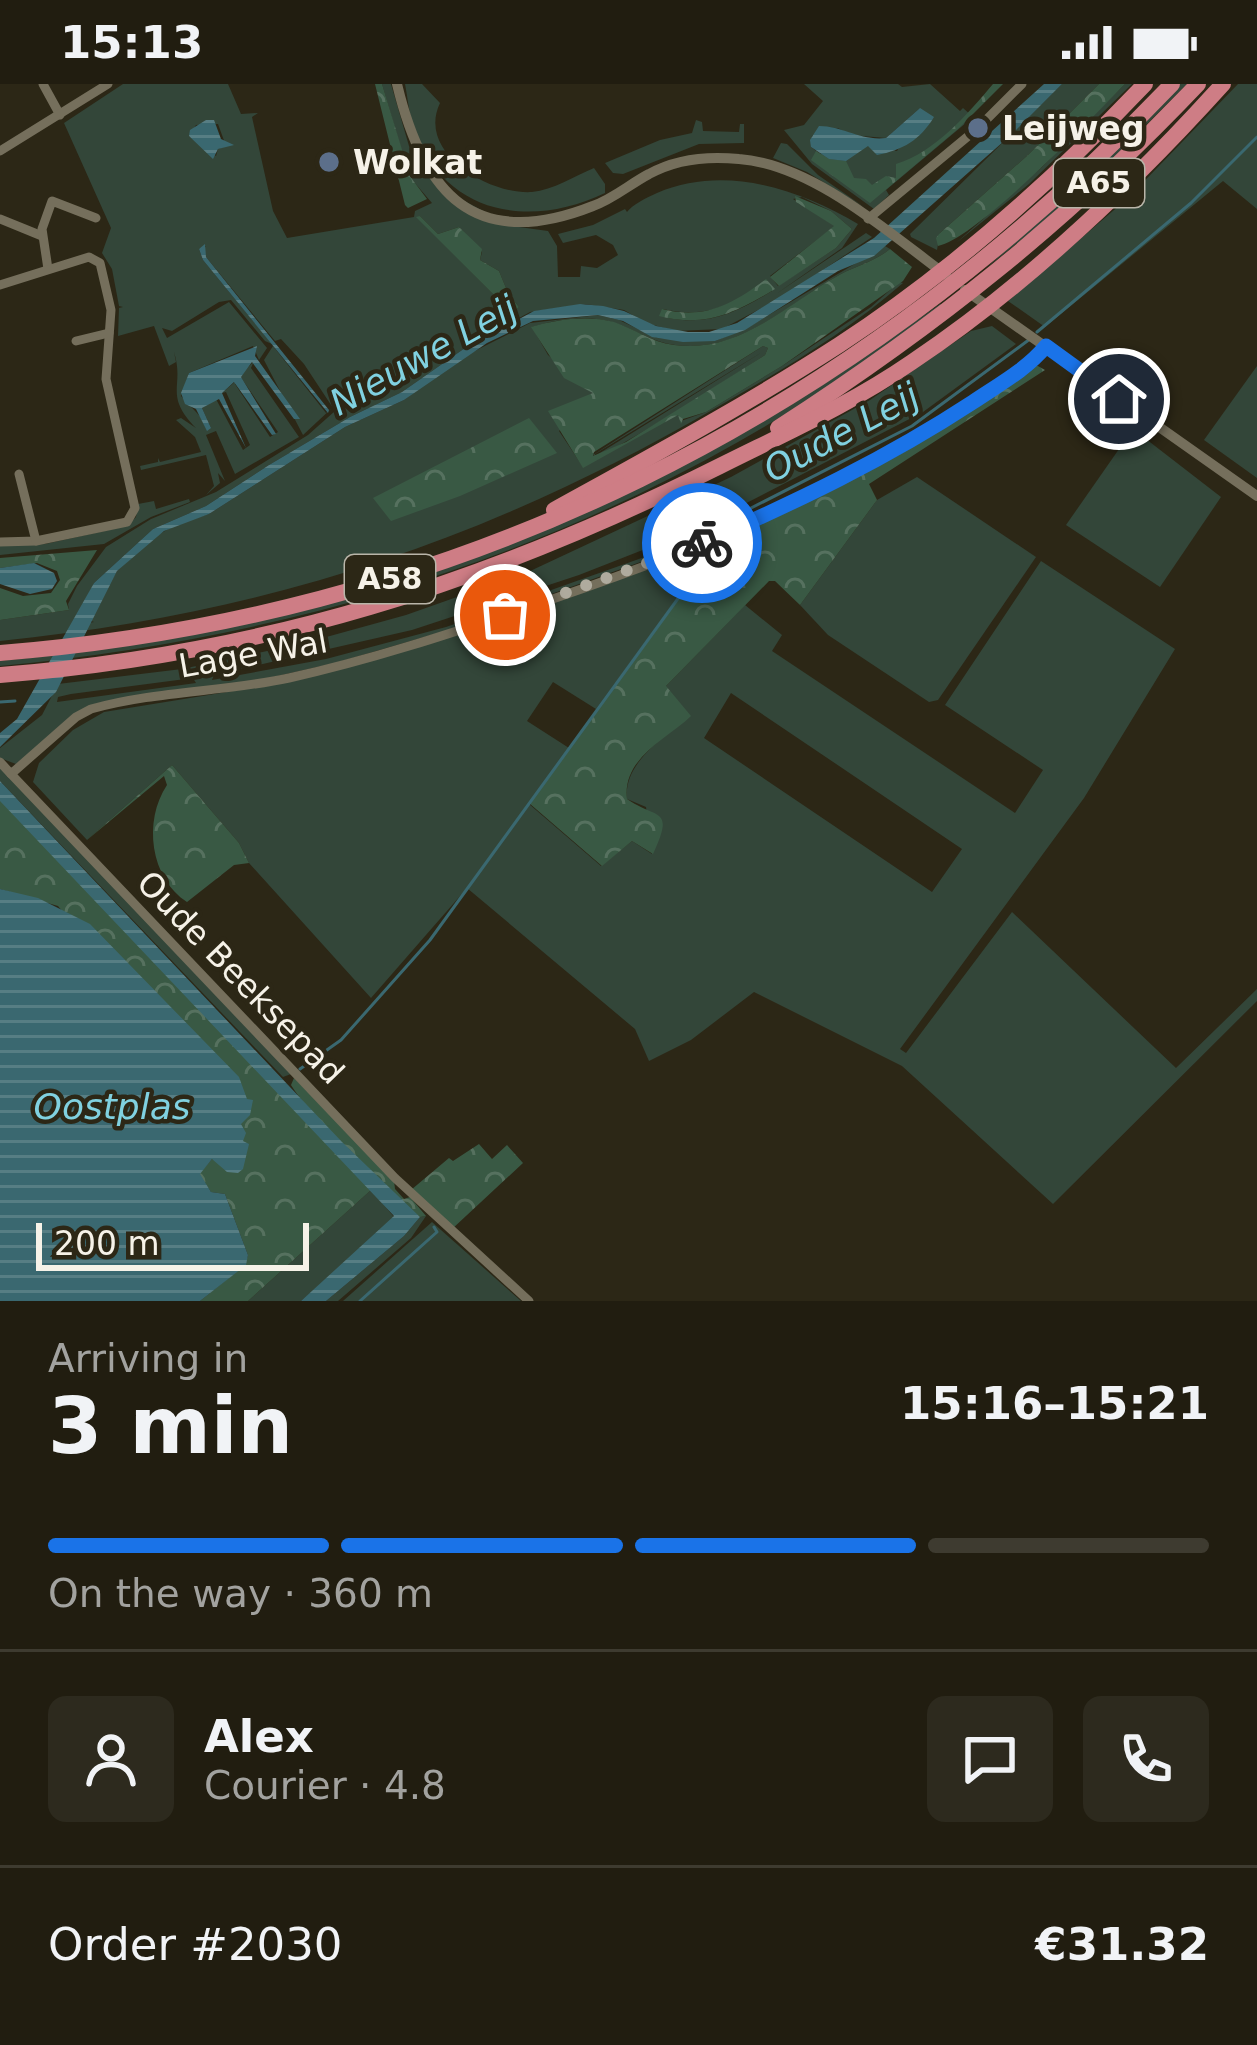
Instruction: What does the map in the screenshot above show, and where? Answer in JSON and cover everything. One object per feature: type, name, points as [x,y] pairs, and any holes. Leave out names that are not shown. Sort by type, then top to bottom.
[{"type":"highway","name":"A58","points":[[0,653],[89,645],[208,625],[338,595],[500,539],[756,397],[843,342],[962,253],[1059,170],[1145,84]]},
{"type":"highway","name":"A65","points":[[722,465],[870,369],[1081,176],[1172,84]]},
{"type":"highway","name":"A65","points":[[500,539],[583,508],[729,436],[869,347],[994,277],[1094,188],[1198,84]]},
{"type":"highway","name":"A58","points":[[0,675],[213,648],[340,618],[564,540],[722,465],[846,404],[967,323],[1107,203],[1223,84]]},
{"type":"street","points":[[43,84],[60,115]]},
{"type":"street","points":[[0,151],[108,84]]},
{"type":"street","points":[[397,84],[407,125],[431,177],[456,200],[490,216],[552,219],[596,206],[653,171],[714,158],[774,165],[828,191],[1257,496]]},
{"type":"street","points":[[872,222],[1022,84]]},
{"type":"street","points":[[48,269],[42,236],[52,201],[96,218]]},
{"type":"street","points":[[0,219],[42,236]]},
{"type":"street","points":[[0,284],[89,257],[100,263],[111,310],[106,379],[135,508],[127,522],[36,541],[0,542]]},
{"type":"street","points":[[76,341],[109,333]]},
{"type":"street","name":"Lage Wal","points":[[11,774],[91,709],[257,684],[340,665],[535,605],[710,540],[903,447],[1028,365],[1036,340]]},
{"type":"street","points":[[20,474],[36,541]]},
{"type":"street","points":[[0,763],[11,774]]},
{"type":"street","name":"Oude Beeksepad","points":[[11,774],[433,1216],[529,1301]]},
{"type":"green space","points":[[123,84],[228,84],[241,114],[258,113],[252,117],[273,211],[287,238],[414,217],[415,211],[432,203],[408,175],[404,155],[392,154],[402,152],[382,84],[391,84],[409,146],[436,186],[512,226],[548,231],[557,246],[558,277],[580,277],[581,266],[597,268],[618,255],[613,245],[596,235],[563,243],[558,234],[627,212],[657,193],[709,181],[786,191],[802,197],[793,199],[835,226],[770,276],[778,286],[836,248],[852,229],[803,197],[858,224],[842,248],[776,294],[866,233],[872,237],[784,296],[722,329],[676,331],[646,323],[624,310],[585,304],[530,312],[206,506],[153,529],[94,583],[72,626],[94,622],[88,620],[117,571],[153,538],[209,514],[345,427],[404,400],[459,359],[530,323],[598,315],[657,338],[715,341],[747,328],[885,246],[890,249],[763,324],[721,342],[675,345],[595,319],[532,327],[548,355],[595,394],[559,431],[583,467],[678,414],[681,421],[706,412],[903,283],[835,335],[714,409],[542,498],[456,534],[281,591],[97,629],[0,641],[0,620],[69,610],[77,586],[106,547],[151,519],[216,492],[308,435],[335,411],[304,364],[281,339],[275,341],[206,257],[206,246],[199,249],[203,260],[272,344],[231,300],[219,302],[172,331],[162,328],[167,338],[229,302],[267,348],[259,360],[253,346],[189,373],[181,396],[211,428],[202,408],[216,399],[243,450],[250,445],[226,392],[222,393],[237,380],[235,384],[270,437],[278,432],[240,376],[254,361],[251,368],[299,437],[235,474],[216,431],[206,435],[225,481],[218,473],[220,483],[206,495],[214,486],[206,455],[141,470],[140,466],[158,462],[158,458],[160,462],[201,452],[195,437],[176,420],[181,418],[196,428],[177,398],[177,364],[174,352],[176,362],[169,366],[154,326],[118,336],[119,308],[123,307],[102,253],[111,228],[64,123]],"holes":[[[218,124],[226,146],[216,156],[189,136],[196,125]],[[418,218],[438,234],[459,227],[482,252],[480,260],[499,271],[519,307],[514,312],[508,309]],[[766,280],[772,291],[710,319],[668,318],[663,309],[705,311]]]},
{"type":"green space","points":[[375,84],[382,84],[403,153],[392,153]]},
{"type":"green space","points":[[405,84],[422,84],[440,103],[435,121],[438,138],[447,154],[478,178],[532,192],[594,168],[605,184],[605,193],[577,204],[520,211],[469,197],[429,159],[413,125]]},
{"type":"green space","points":[[804,84],[930,84],[973,117],[886,190],[889,195],[874,209],[812,164],[784,130],[804,125],[823,101]],"holes":[[[920,108],[897,151],[868,145],[820,154],[811,147],[812,136],[838,128],[849,135],[886,138]]]},
{"type":"green space","points":[[993,84],[1003,84],[870,203],[811,160],[816,151],[846,161],[854,178],[872,185],[886,176],[896,178],[896,164],[937,142]]},
{"type":"green space","points":[[1062,84],[1099,84],[940,233],[937,250],[911,237],[910,234]]},
{"type":"green space","points":[[1099,84],[1125,84],[1005,200],[938,246],[940,233]]},
{"type":"green space","points":[[1125,84],[1132,84],[1029,184],[956,243],[1042,167]]},
{"type":"green space","points":[[1180,84],[1187,84],[1073,198],[985,269],[1100,166]]},
{"type":"green space","points":[[1238,84],[1257,84],[1257,209],[1223,181],[1045,327],[1008,301],[1128,198]]},
{"type":"green space","points":[[696,120],[702,122],[703,131],[739,132],[744,124],[744,143],[699,144],[623,174],[613,173],[605,163],[660,140],[692,133]]},
{"type":"green space","points":[[781,143],[864,207],[807,172],[773,158]]},
{"type":"green space","points":[[392,153],[404,155],[406,171],[427,199],[408,208],[405,205]]},
{"type":"green space","points":[[795,196],[831,211],[852,229],[836,248],[779,286],[770,277],[834,226],[796,202]]},
{"type":"green space","points":[[416,217],[438,234],[459,227],[482,249],[480,260],[499,271],[519,307],[514,312],[508,309]]},
{"type":"green space","points":[[890,249],[912,267],[903,281],[782,366],[681,424],[678,415],[583,468],[548,411],[593,393],[564,378],[531,327],[594,319],[674,345],[721,342],[762,324]],"holes":[[[763,346],[768,348],[765,355],[626,442],[593,456]]]},
{"type":"green space","points":[[766,279],[775,289],[720,316],[691,320],[659,316],[662,309],[718,308]]},
{"type":"green space","points":[[940,304],[944,306],[843,377],[738,442],[652,488],[473,563],[287,619],[97,655],[0,666],[0,661],[132,644],[258,620],[379,589],[495,549],[608,501],[719,444],[830,379]]},
{"type":"green space","points":[[992,326],[1016,344],[923,412],[698,528],[696,540],[702,540],[462,626],[335,663],[251,682],[95,704],[16,764],[0,758],[0,748],[42,715],[58,684],[182,669],[301,644],[406,615],[528,572],[731,477],[870,400],[971,331]],"holes":[[[686,533],[687,542],[446,627],[326,659],[212,680],[214,675],[412,630],[579,575]],[[193,678],[196,683],[57,702],[58,697],[71,694]]]},
{"type":"green space","points":[[273,346],[326,413],[332,408],[303,435],[264,360]]},
{"type":"green space","points":[[763,346],[768,348],[765,355],[661,421],[597,457],[593,455]],"holes":[[[764,351],[595,456],[595,454]]]},
{"type":"green space","points":[[1036,365],[1045,370],[869,484],[877,500],[800,605],[775,581],[769,581],[666,686],[691,716],[648,751],[627,785],[627,799],[662,821],[653,854],[632,841],[602,866],[529,803],[692,578],[704,557],[702,547],[904,452]]},
{"type":"green space","points":[[1257,366],[1257,478],[1204,440]]},
{"type":"green space","points":[[529,418],[557,453],[391,521],[373,498]]},
{"type":"green space","points":[[1133,429],[1221,497],[1160,587],[1066,525]]},
{"type":"green space","points":[[917,477],[1036,557],[938,700],[929,702],[828,635],[800,605],[877,500]]},
{"type":"green space","points":[[189,499],[104,544],[0,555],[0,546],[45,544],[127,526],[136,517],[138,504],[154,501],[156,509]]},
{"type":"green space","points":[[702,547],[705,556],[692,578],[596,709],[553,682],[527,721],[569,748],[529,804],[601,866],[632,841],[652,854],[646,807],[627,799],[630,779],[646,753],[670,731],[670,694],[665,687],[745,605],[782,635],[772,651],[1015,813],[1043,770],[945,705],[1041,561],[1175,649],[1084,798],[900,1049],[906,1053],[1012,912],[1176,1068],[1257,989],[1257,1001],[1053,1204],[902,1066],[754,992],[691,1040],[649,1061],[635,1029],[467,888],[371,998],[249,863],[239,843],[172,765],[87,840],[33,782],[39,763],[73,730],[104,712],[288,682]],"holes":[[[731,693],[962,849],[932,892],[704,738]]]},
{"type":"green space","points":[[97,550],[66,601],[69,610],[0,620],[0,588],[23,596],[51,593],[60,580],[57,571],[37,563],[0,568],[0,558]]},
{"type":"green space","points":[[172,765],[239,843],[249,863],[234,865],[187,902],[165,879],[154,848],[155,815],[167,785],[164,776],[87,840]]},
{"type":"green space","points":[[0,767],[291,1074],[283,1077],[0,781]]},
{"type":"green space","points":[[0,800],[371,1190],[248,1301],[200,1301],[245,1265],[248,1255],[225,1194],[211,1192],[199,1174],[212,1159],[243,1169],[241,1123],[58,906],[0,889]]},
{"type":"green space","points":[[294,1078],[394,1181],[404,1199],[410,1197],[426,1216],[420,1217],[405,1205],[333,1136],[291,1085]]},
{"type":"green space","points":[[479,1144],[492,1159],[507,1145],[523,1163],[452,1229],[411,1190],[449,1158],[453,1161]]},
{"type":"green space","points":[[371,1190],[394,1217],[388,1225],[301,1301],[248,1301]]},
{"type":"green space","points":[[426,1216],[411,1238],[338,1301],[326,1301],[420,1217]]},
{"type":"green space","points":[[432,1222],[521,1301],[343,1301]]},
{"type":"water","points":[[1044,84],[1062,84],[874,256],[838,271],[745,330],[715,341],[683,342],[652,337],[623,321],[598,315],[533,321],[487,343],[404,400],[345,427],[209,514],[164,531],[117,571],[56,692],[0,747],[0,733],[17,719],[94,583],[153,529],[206,506],[534,311],[580,304],[603,306],[656,326],[688,332],[709,332],[737,323],[874,238]]},
{"type":"water","points":[[920,108],[934,117],[917,138],[895,150],[877,155],[868,146],[846,161],[829,159],[811,147],[819,126],[886,138]]},
{"type":"water","points":[[214,120],[221,139],[234,145],[218,149],[213,159],[189,136],[190,130]]},
{"type":"water","points":[[205,244],[206,257],[328,413],[203,260],[199,249]]},
{"type":"water","points":[[257,346],[255,356],[300,419],[294,419],[252,362],[241,377],[276,434],[272,435],[234,382],[222,393],[246,448],[219,399],[202,408],[211,428],[207,431],[181,393],[189,373]]},
{"type":"water","points":[[34,563],[54,573],[57,581],[52,589],[30,594],[0,584],[0,568]]},
{"type":"water","points":[[0,781],[342,1142],[420,1217],[326,1301],[301,1301],[394,1216],[0,801]]},
{"type":"water","name":"Oostplas","points":[[0,889],[38,898],[90,924],[239,1077],[247,1099],[253,1100],[250,1115],[241,1124],[246,1133],[243,1141],[249,1144],[243,1169],[227,1172],[212,1159],[200,1174],[211,1192],[225,1194],[248,1255],[246,1265],[200,1301],[0,1301]]},
{"type":"waterway","name":"Oude Leij","points":[[1037,332],[1191,203],[1257,137]]},
{"type":"waterway","name":"Oude Leij","points":[[702,537],[912,426],[1030,339]]},
{"type":"waterway","name":"Oude Leij","points":[[300,1069],[341,1040],[430,940],[706,560],[705,546]]},
{"type":"waterway","points":[[0,702],[15,701]]},
{"type":"waterway","name":"Oude Leij","points":[[360,1301],[437,1232],[434,1227]]},
{"type":"way so far","points":[[505,615],[702,543]]},
{"type":"place","name":"Leijweg","points":[[978,128]]},
{"type":"place","name":"Wolkat","points":[[329,162]]},
{"type":"route","points":[[702,543],[811,495],[903,447],[1028,365],[1046,346],[1119,399]]},
{"type":"water label","name":"Nieuwe Leij","points":[[423,355]]}]
